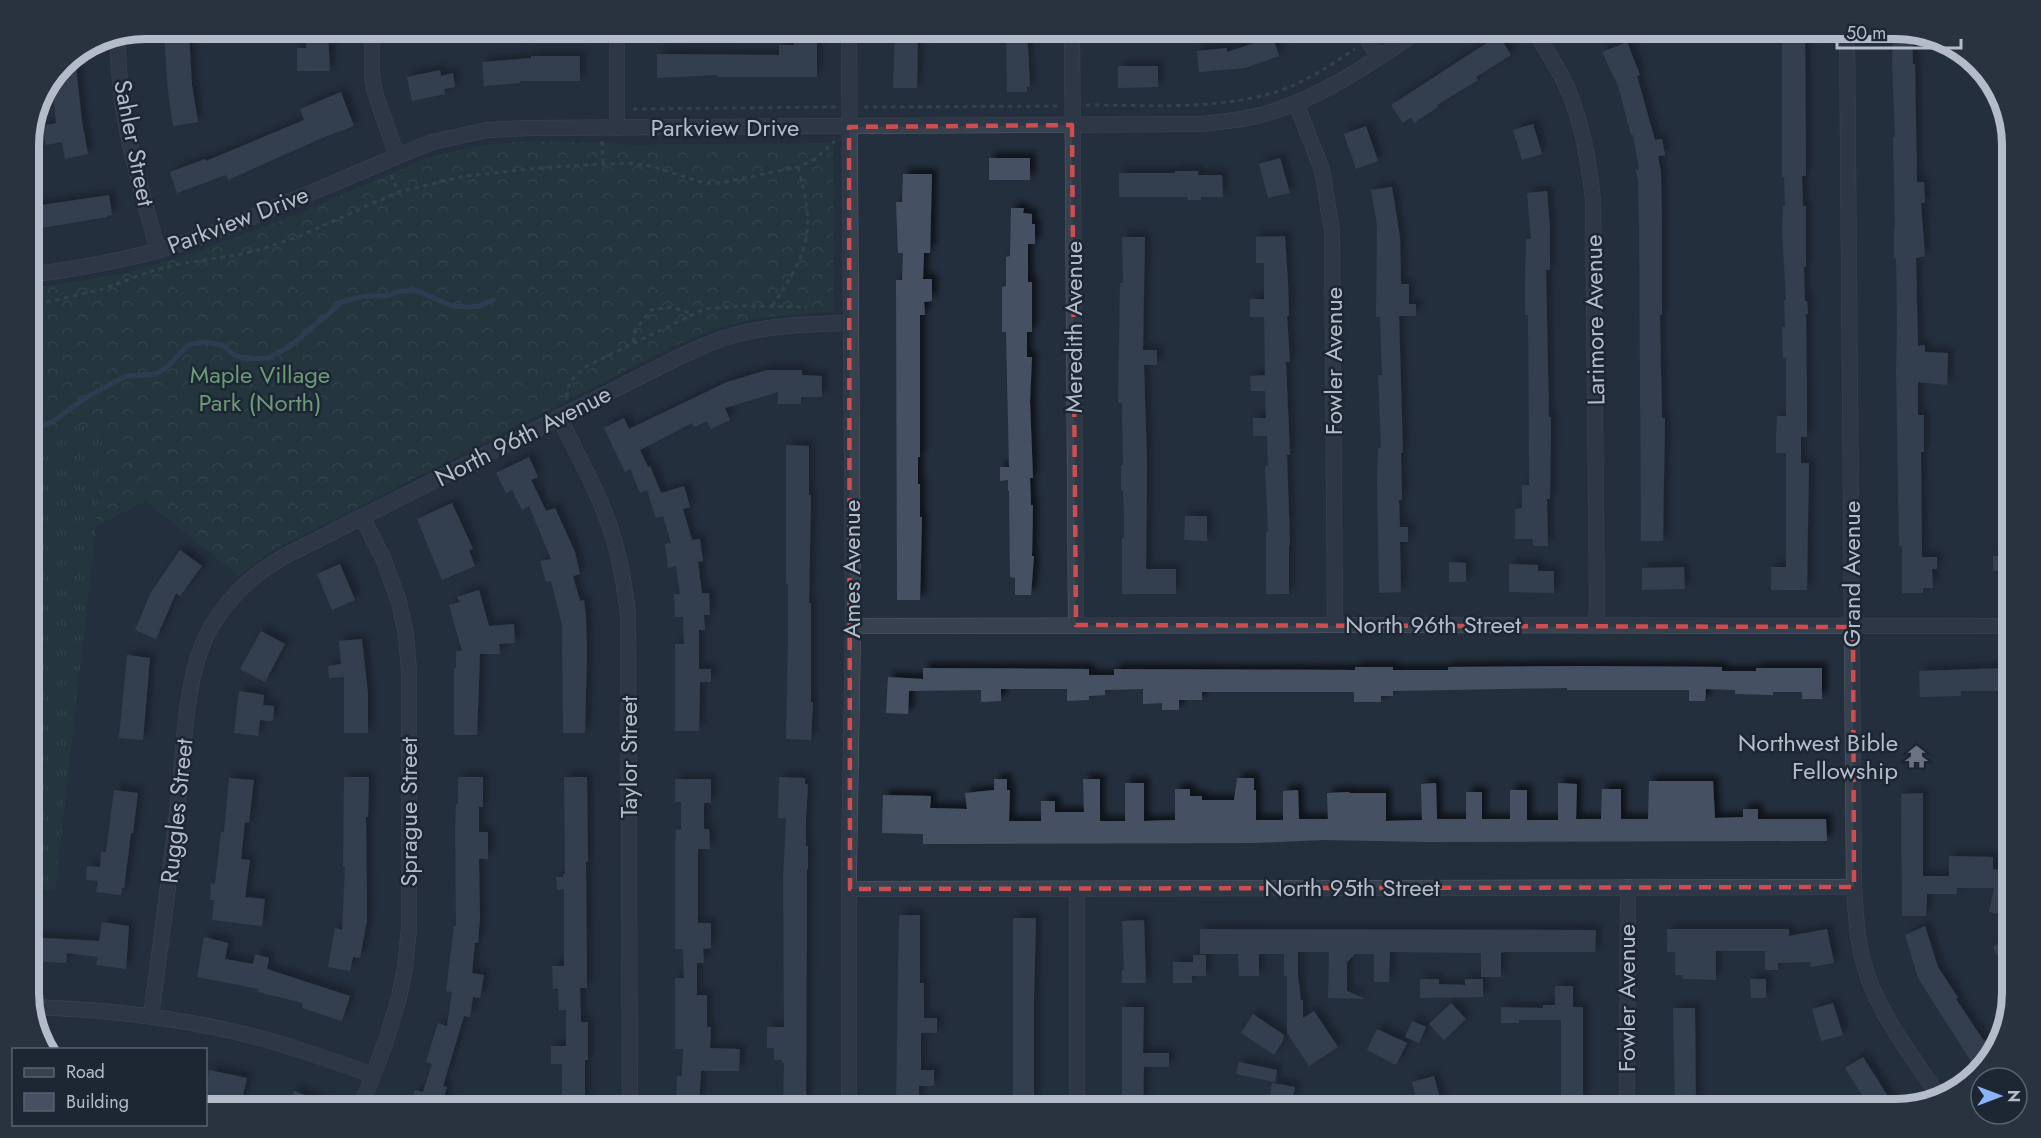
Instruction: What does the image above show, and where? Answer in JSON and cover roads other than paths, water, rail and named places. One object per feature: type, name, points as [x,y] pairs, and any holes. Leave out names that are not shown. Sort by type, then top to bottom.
[{"type":"street","points":[[372,39],[372,76],[375,93],[397,156]]},
{"type":"street","points":[[617,39],[617,128]]},
{"type":"street","name":"Ames Avenue","points":[[849,39],[853,626],[849,1099]]},
{"type":"street","name":"Meredith Avenue","points":[[1072,39],[1076,625]]},
{"type":"street","points":[[1367,39],[1379,57]]},
{"type":"street","name":"Parkview Drive","points":[[39,273],[94,265],[184,242],[255,216],[432,142],[487,130],[1202,124],[1240,120],[1296,103],[1328,88],[1406,39]]},
{"type":"street","name":"Larimore Avenue","points":[[1540,39],[1571,97],[1590,169],[1593,200],[1597,597],[1595,625]]},
{"type":"street","name":"Grand Avenue","points":[[1847,39],[1854,887],[1860,947],[1867,974],[1889,1021],[1936,1091]]},
{"type":"street","name":"Sahler Street","points":[[118,43],[120,84],[126,130],[158,250]]},
{"type":"street","name":"Fowler Avenue","points":[[1296,103],[1322,170],[1332,231],[1335,625]]},
{"type":"street","name":"North 96th Avenue","points":[[222,612],[242,586],[271,564],[681,356],[722,339],[750,331],[780,326],[850,323]]},
{"type":"street","name":"Taylor Street","points":[[559,417],[593,485],[610,529],[622,568],[628,612],[630,1099]]},
{"type":"street","name":"Sprague Street","points":[[362,517],[383,558],[399,602],[406,634],[409,671],[409,929],[399,998],[364,1099]]},
{"type":"street","name":"Ruggles Street","points":[[151,1016],[191,686],[199,652],[222,612]]},
{"type":"street","name":"North 96th Street","points":[[853,626],[2002,626]]},
{"type":"street","name":"Fowler Avenue","points":[[1627,1099],[1628,887]]},
{"type":"street","name":"North 95th Street","points":[[850,889],[1854,887]]},
{"type":"street","points":[[1077,889],[1077,1099]]},
{"type":"street","points":[[40,1007],[151,1016],[227,1030],[373,1075]]},
{"type":"waterway","points":[[39,426],[51,423],[85,398],[126,376],[156,374],[167,367],[188,345],[204,342],[223,345],[234,355],[247,359],[268,358],[289,347],[342,302],[365,296],[386,296],[400,291],[418,291],[452,306],[479,306],[493,300]]},
{"type":"place","name":"Northwest Bible Fellowship","points":[[1916,757]]},
{"type":"park label","name":"Maple Village Park (North)","points":[[260,389]]}]
